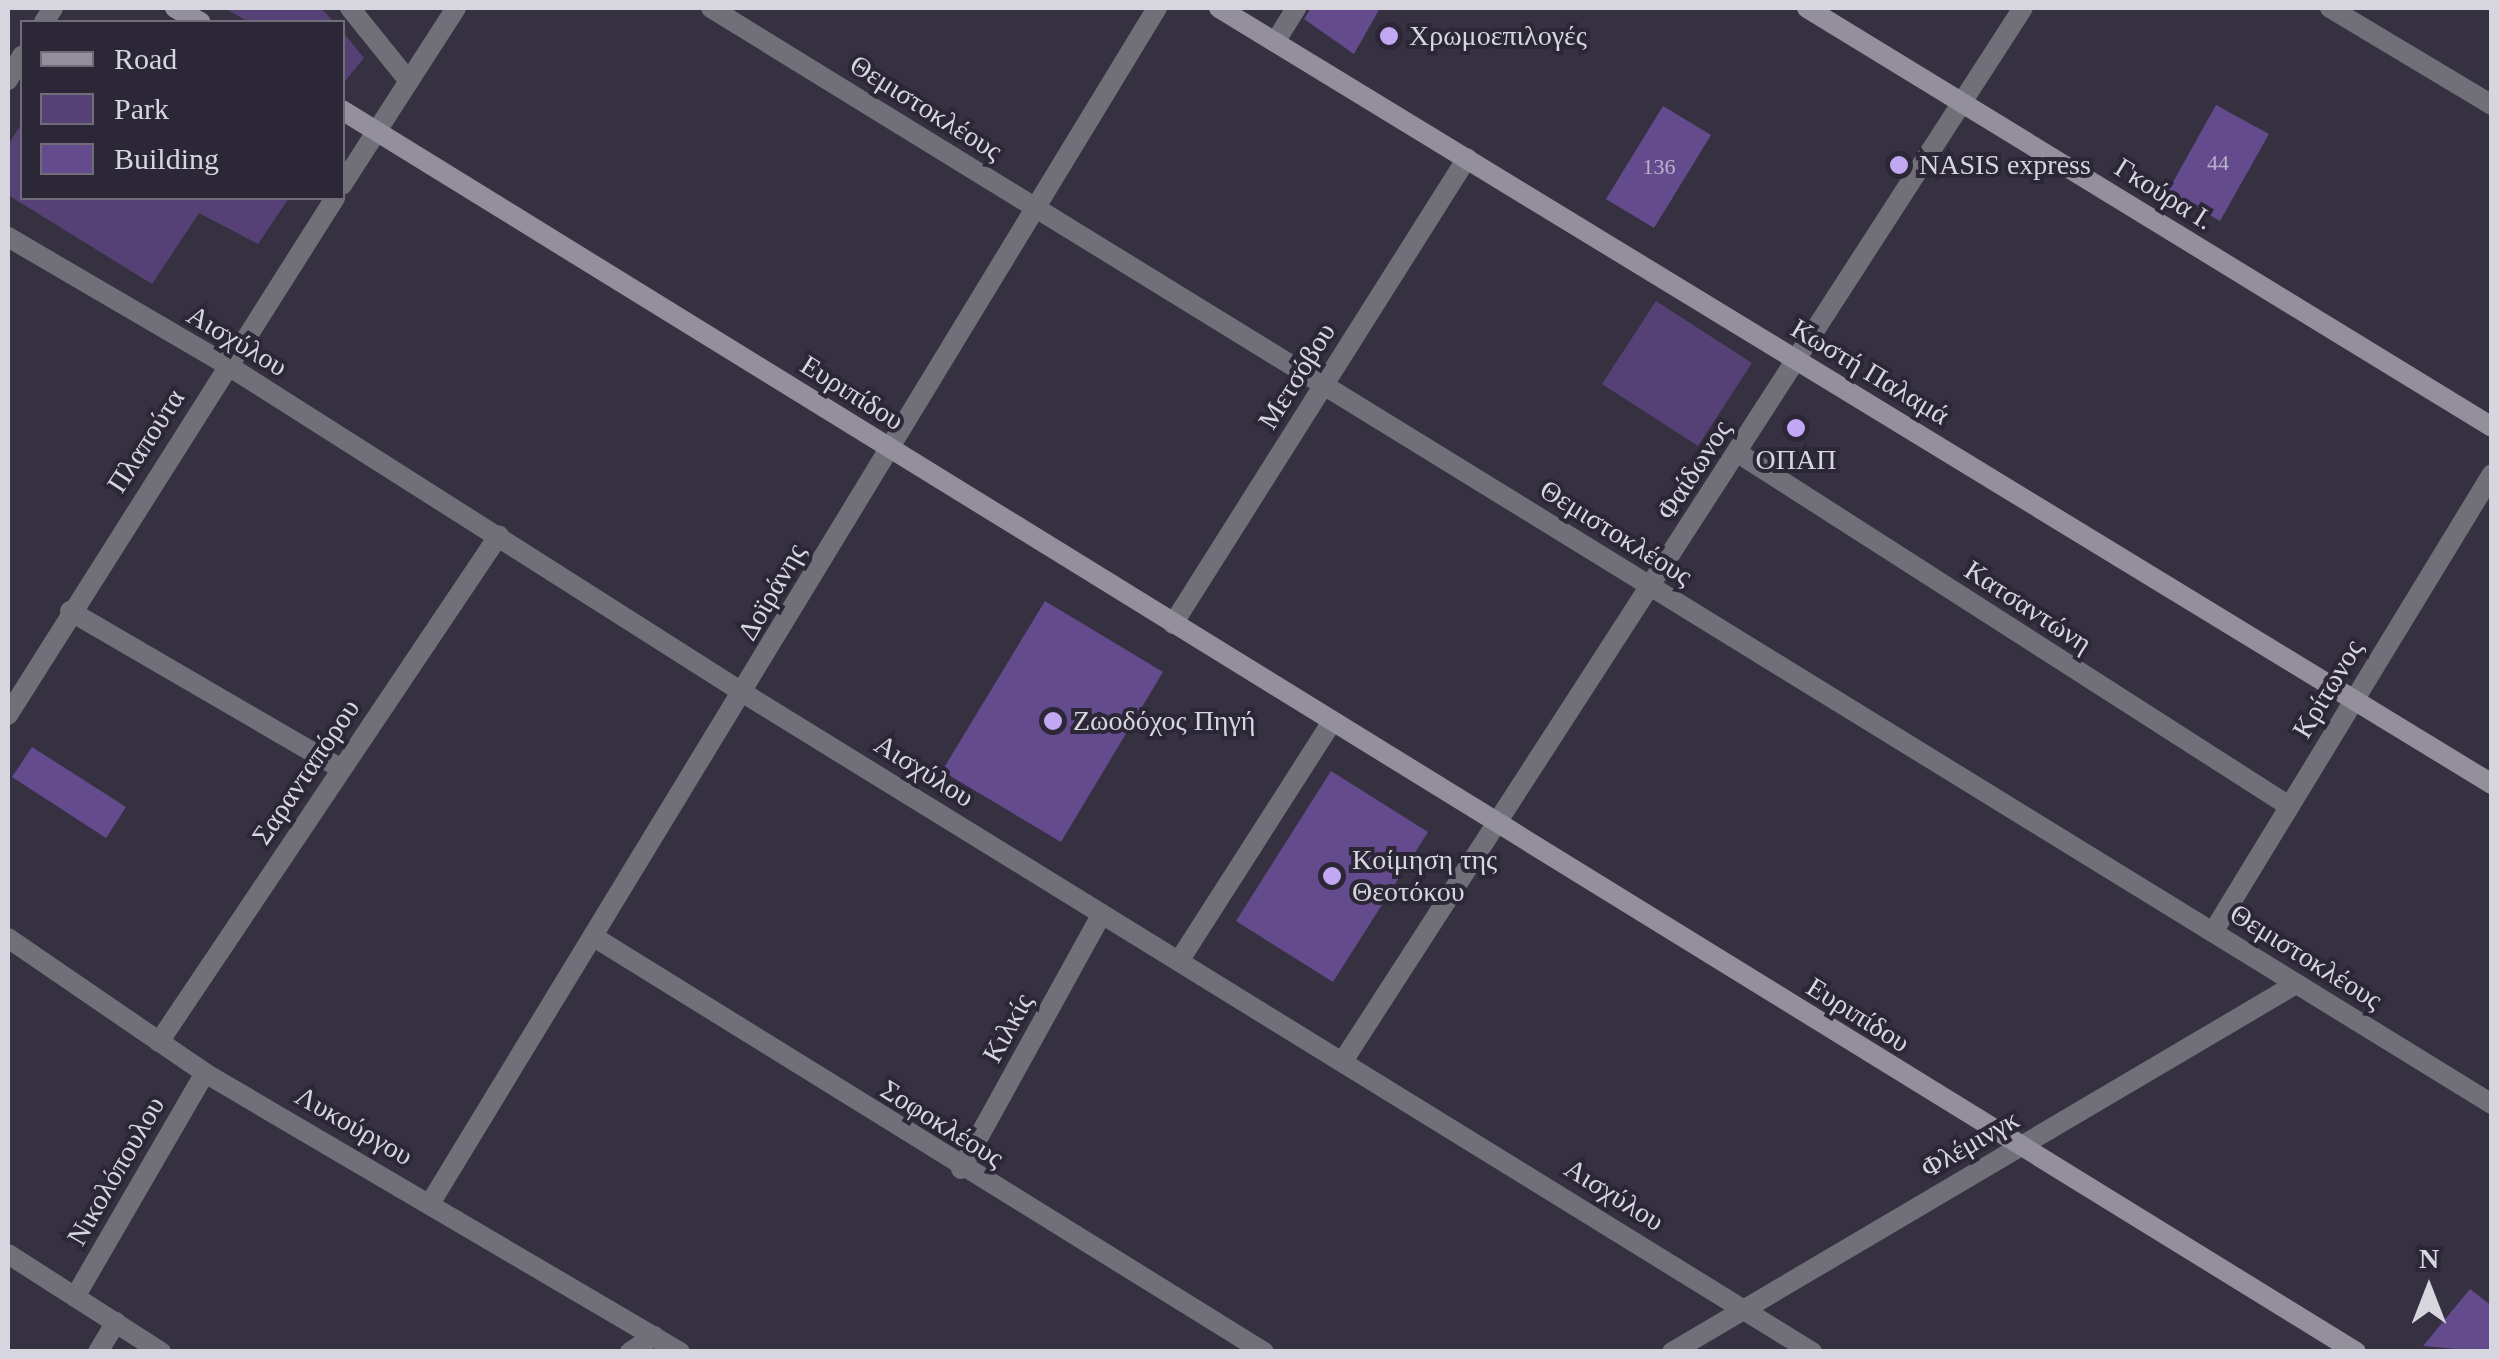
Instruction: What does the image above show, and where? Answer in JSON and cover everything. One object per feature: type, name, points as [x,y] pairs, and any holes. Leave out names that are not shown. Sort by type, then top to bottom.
[{"type":"street","points":[[350,8],[409,81]]},
{"type":"street","points":[[345,180],[456,8]]},
{"type":"street","name":"Θεμιστοκλέους","points":[[712,8],[2492,1104]]},
{"type":"street","name":"Δοϊράνης","points":[[431,1202],[745,694],[888,448],[1157,8]]},
{"type":"street","name":"Κωστή Παλαμά","points":[[1219,8],[2492,784]]},
{"type":"street","points":[[1275,42],[1296,8]]},
{"type":"street","name":"Γκούρα Ι.","points":[[1808,8],[2492,427]]},
{"type":"street","name":"Φαίδωνος","points":[[1343,1061],[2023,8]]},
{"type":"street","points":[[2330,8],[2492,105]]},
{"type":"street","name":"Ευριπίδου","points":[[345,112],[2019,1148],[2356,1352]]},
{"type":"street","name":"Μετσόβου","points":[[1173,624],[1467,158]]},
{"type":"street","name":"Πλαπούτα","points":[[8,715],[70,611],[333,200]]},
{"type":"street","name":"Αισχύλου","points":[[8,237],[227,365],[745,694],[1812,1352]]},
{"type":"street","name":"Κατσαντώνη","points":[[1738,454],[2289,806]]},
{"type":"street","name":"Κρίτωνος","points":[[2213,932],[2492,474]]},
{"type":"street","name":"Σαρανταπόρου","points":[[160,1042],[499,535]]},
{"type":"street","points":[[70,611],[340,769]]},
{"type":"street","points":[[1180,961],[1332,722]]},
{"type":"street","name":"Κιλκίς","points":[[961,1169],[1102,914]]},
{"type":"street","name":"Σοφοκλέους","points":[[594,937],[961,1169],[1264,1352]]},
{"type":"street","name":"Λυκούργου","points":[[8,938],[205,1073],[431,1202],[680,1352]]},
{"type":"street","name":"Φλέμινγκ","points":[[1672,1352],[2296,984]]},
{"type":"street","name":"Νικολόπουλου","points":[[75,1297],[205,1073]]},
{"type":"street","points":[[8,1254],[162,1352]]},
{"type":"street","points":[[98,1352],[116,1322]]},
{"type":"street","points":[[630,1352],[654,1336]]},
{"type":"green space","points":[[224,8],[321,8],[332,20],[245,20]]},
{"type":"green space","points":[[345,34],[364,58],[345,81]]},
{"type":"green space","points":[[20,126],[20,200],[288,200],[258,244],[199,213],[152,284],[8,195],[8,145]]},
{"type":"green space","points":[[1656,301],[1752,363],[1698,446],[1602,384]]},
{"type":"building","points":[[1311,8],[1380,8],[1354,54],[1304,19]]},
{"type":"building","points":[[2216,105],[2269,134],[2220,221],[2168,191]]},
{"type":"building","points":[[1663,106],[1711,135],[1654,228],[1606,199]]},
{"type":"building","name":"Ζωοδόχος Πηγή","points":[[1045,601],[1163,672],[1061,842],[942,771]]},
{"type":"building","points":[[32,747],[126,807],[106,838],[12,777]]},
{"type":"building","name":"Κοίμηση της Θεοτόκου","points":[[1331,771],[1428,832],[1333,982],[1236,921]]},
{"type":"building","points":[[2470,1289],[2492,1306],[2492,1352],[2423,1346]]},
{"type":"place","name":"Χρωμοεπιλογές","points":[[1389,36]]},
{"type":"place","name":"NASIS express","points":[[1899,165]]},
{"type":"place","name":"ΟΠΑΠ","points":[[1796,428]]},
{"type":"place","name":"Ζωοδόχος Πηγή","points":[[1053,721]]},
{"type":"place","name":"Κοίμηση της Θεοτόκου","points":[[1332,876]]}]
